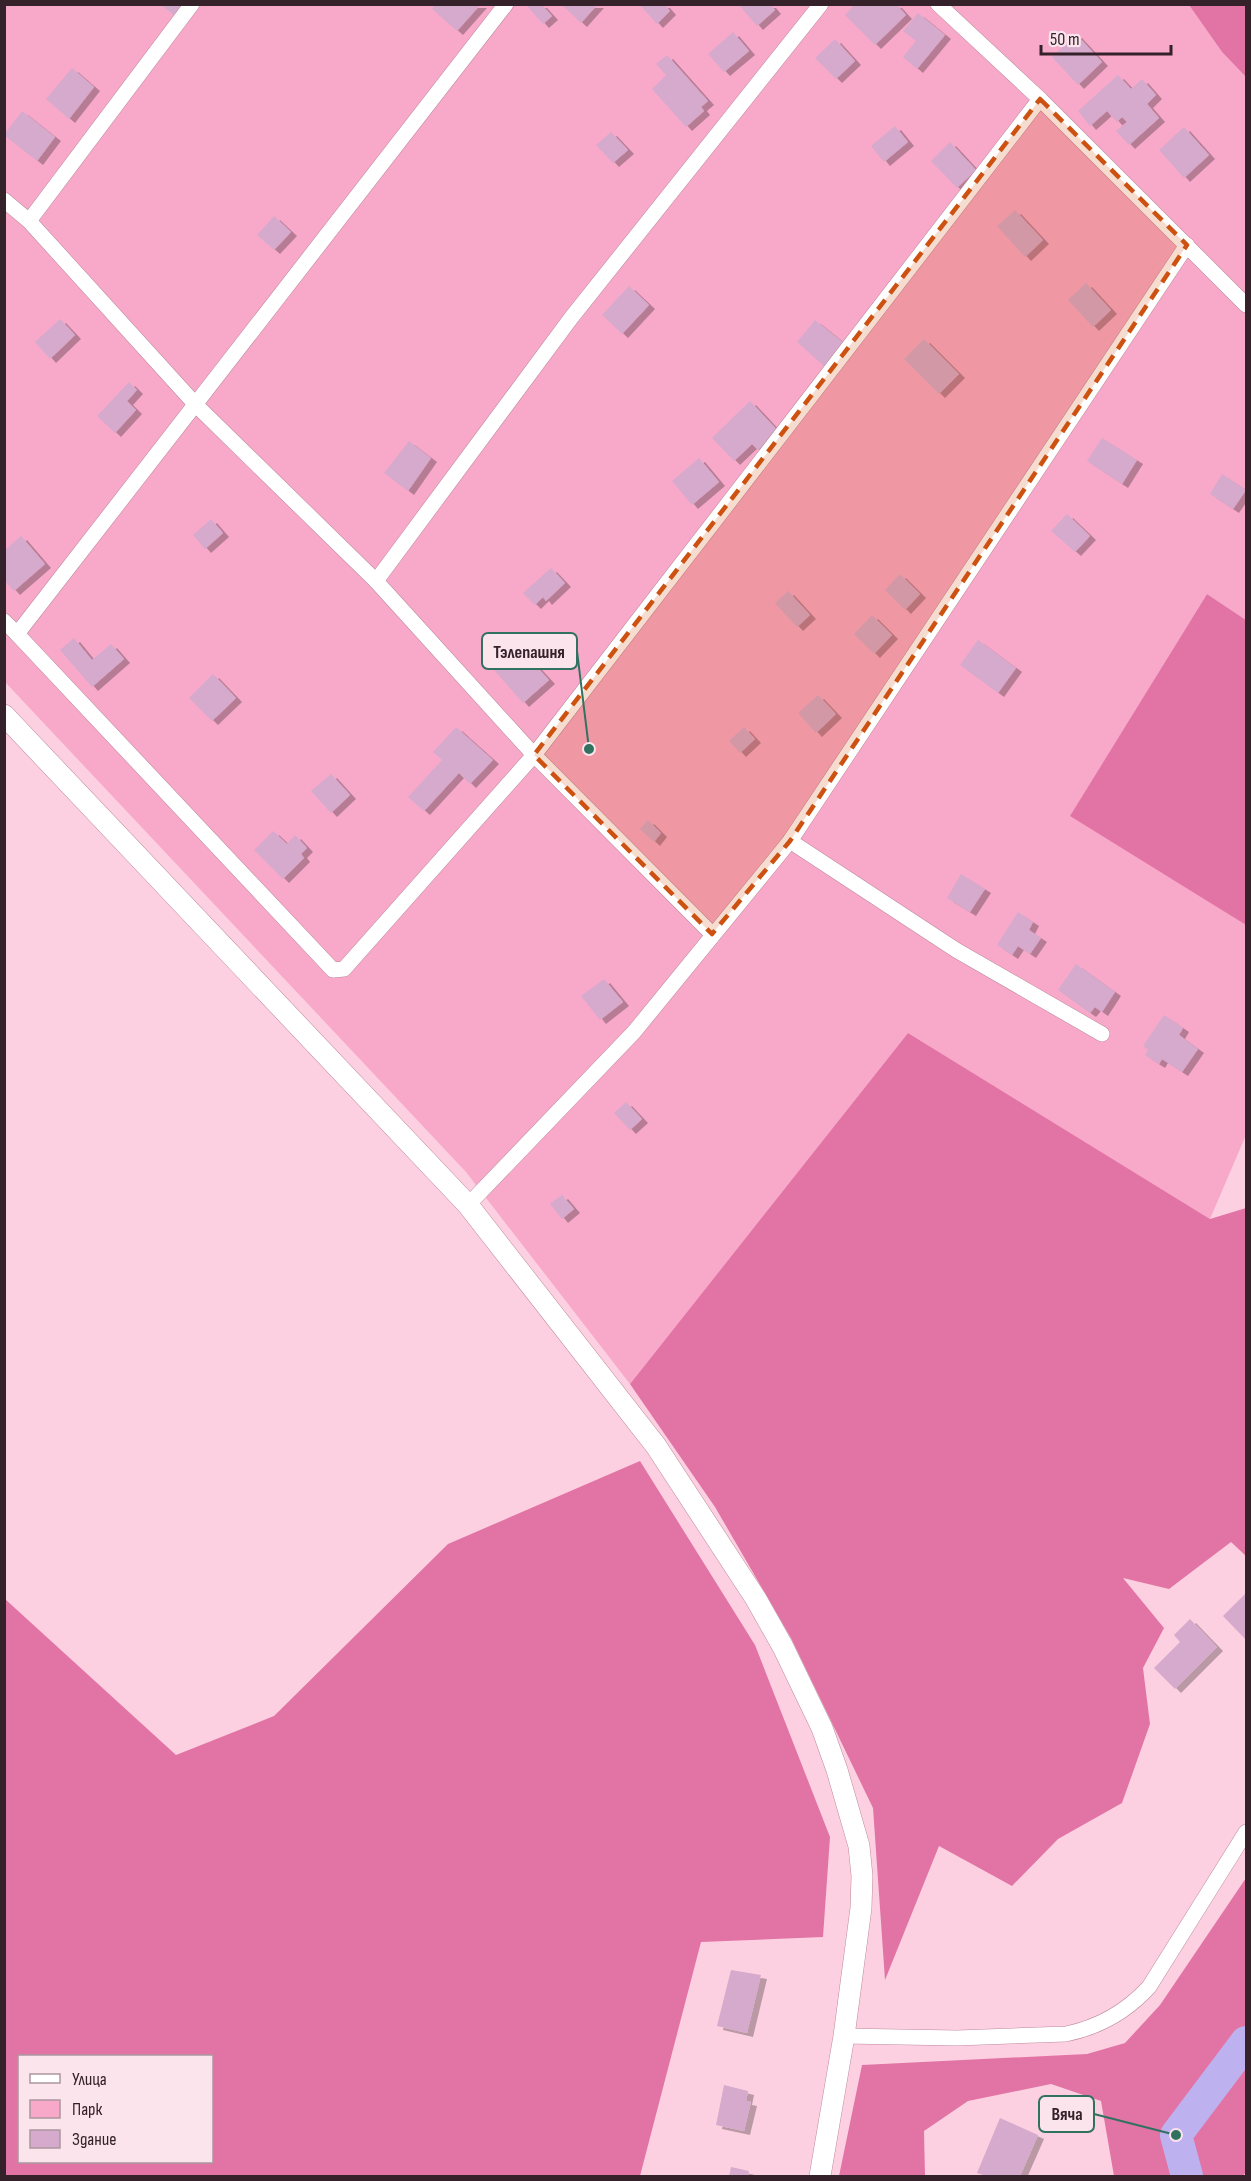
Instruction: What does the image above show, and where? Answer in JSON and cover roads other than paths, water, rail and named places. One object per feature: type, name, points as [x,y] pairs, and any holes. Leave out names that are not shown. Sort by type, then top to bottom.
[{"type":"street","points":[[29,221],[192,4]]},
{"type":"street","points":[[17,634],[506,4]]},
{"type":"street","points":[[376,581],[571,318],[821,4]]},
{"type":"street","points":[[938,4],[1040,99],[1246,305]]},
{"type":"street","points":[[4,621],[333,970],[344,969],[534,755],[1040,99]]},
{"type":"street","points":[[4,200],[29,221],[196,405],[376,581],[534,755],[712,934]]},
{"type":"street","points":[[468,1205],[634,1032],[712,934],[790,842],[1187,245]]},
{"type":"street","points":[[4,715],[468,1205],[657,1446],[756,1599],[783,1647],[822,1728],[851,1812],[859,1846],[862,1876],[861,1908],[844,2036],[820,2176]]},
{"type":"street","points":[[790,842],[956,950],[1102,1034]]},
{"type":"street","points":[[844,2036],[957,2038],[1066,2034],[1084,2031],[1111,2019],[1133,2005],[1149,1987],[1246,1832]]},
{"type":"waterway","points":[[1187,2176],[1176,2135],[1246,2042]]},
{"type":"place","name":"Тэлепашня","points":[[589,749]]},
{"type":"place","name":"Вяча","points":[[1176,2135]]}]
